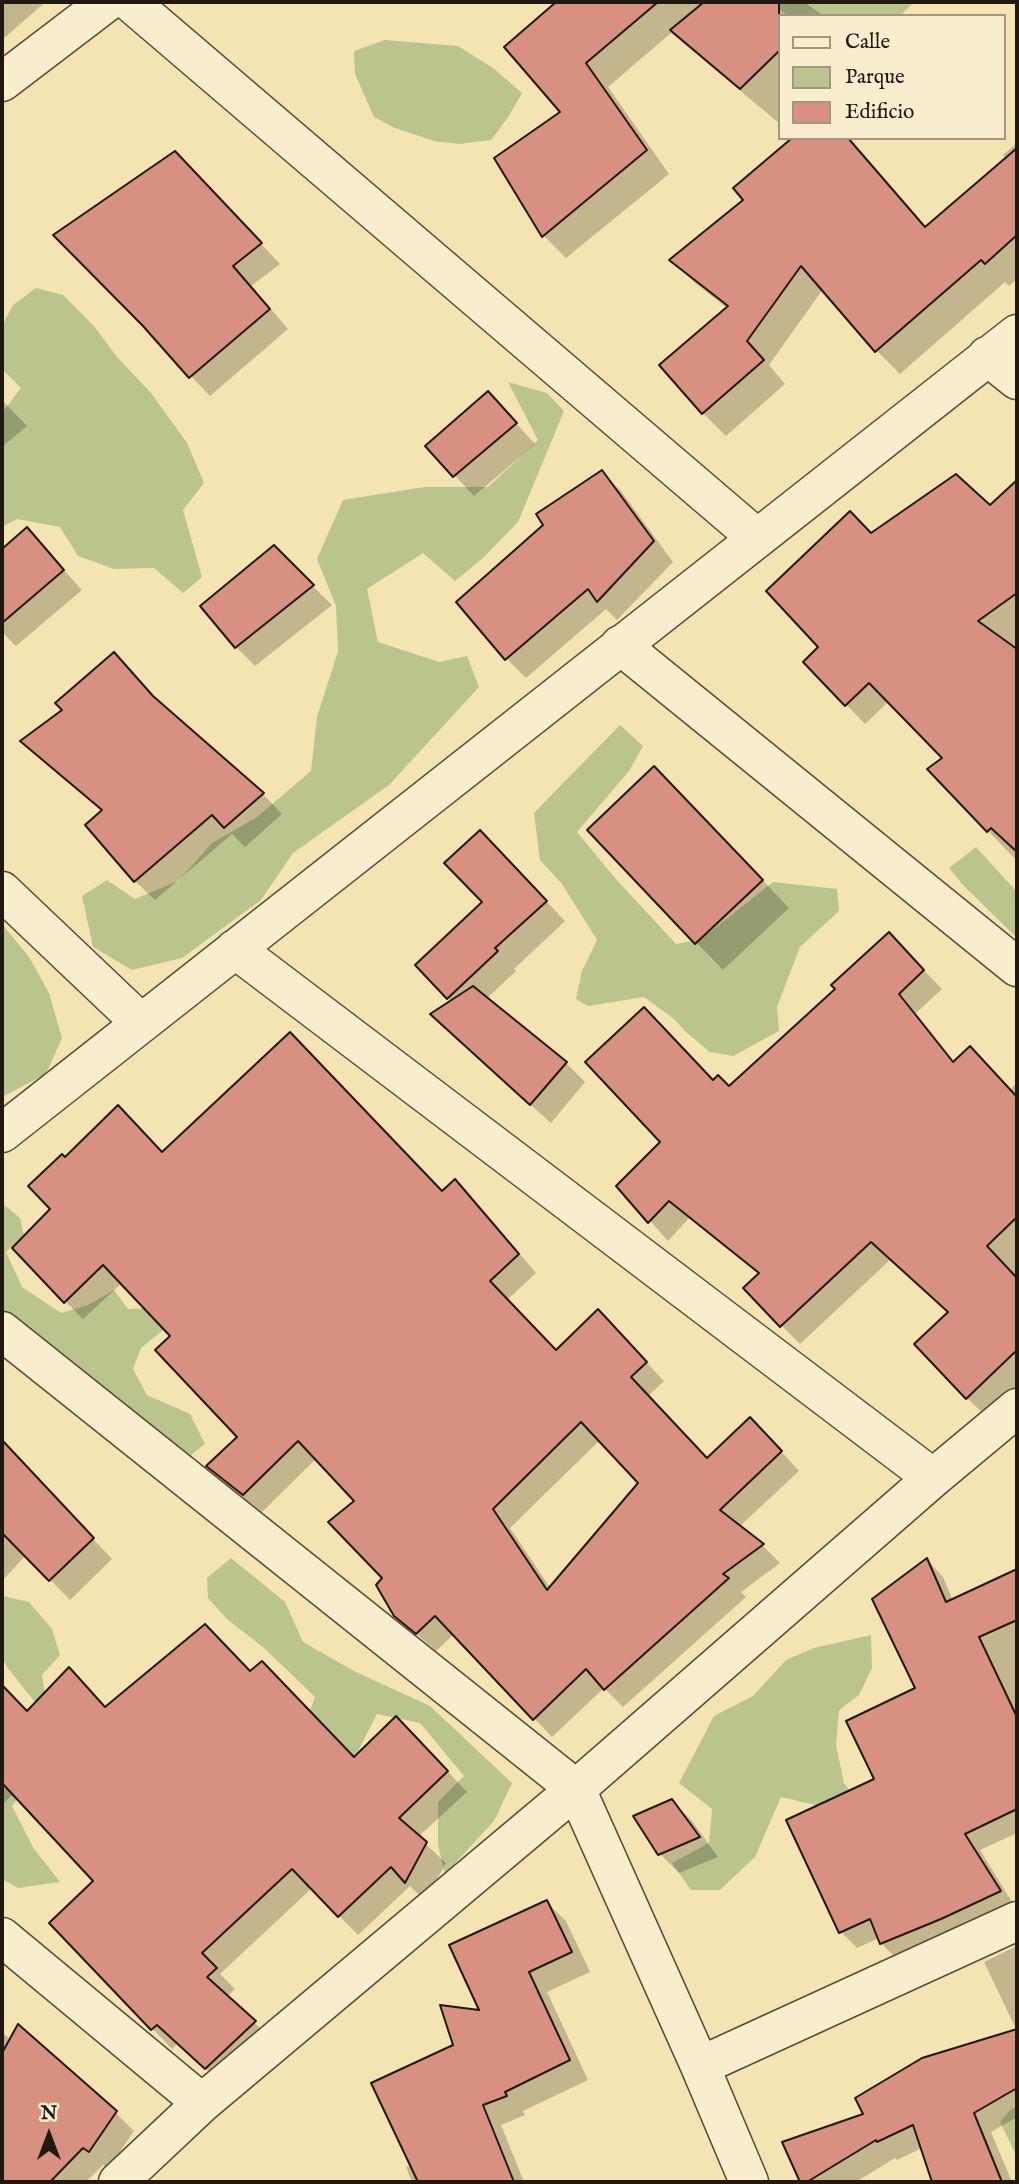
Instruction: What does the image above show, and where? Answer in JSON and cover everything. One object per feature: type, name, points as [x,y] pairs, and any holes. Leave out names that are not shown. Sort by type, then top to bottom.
[{"type":"street","points":[[2,82],[107,2]]},
{"type":"street","points":[[130,2],[757,538]]},
{"type":"street","points":[[2,1133],[1017,334]]},
{"type":"street","points":[[987,356],[1017,380]]},
{"type":"street","points":[[620,645],[1017,967]]},
{"type":"street","points":[[2,891],[141,1023]]},
{"type":"street","points":[[235,949],[933,1478]]},
{"type":"street","points":[[2,1331],[576,1790],[749,2182]]},
{"type":"street","points":[[118,2182],[202,2104],[576,1790],[1017,1408]]},
{"type":"street","points":[[700,2066],[1017,1921]]},
{"type":"street","points":[[2,1937],[202,2104]]},
{"type":"green space","points":[[914,2],[902,14],[785,14],[771,3]]},
{"type":"green space","points":[[385,40],[458,46],[493,68],[522,93],[491,140],[459,144],[434,141],[395,128],[374,117],[355,74],[354,51]]},
{"type":"green space","points":[[36,288],[63,295],[94,326],[117,357],[151,393],[187,443],[204,483],[183,510],[202,577],[183,593],[154,568],[114,569],[78,556],[60,527],[17,519],[2,527],[2,413],[21,388],[2,369],[2,326],[13,305]]},
{"type":"green space","points":[[508,382],[547,393],[564,411],[518,522],[483,558],[455,581],[423,553],[367,589],[378,642],[439,662],[467,656],[479,687],[389,785],[293,853],[261,900],[182,958],[132,970],[93,947],[82,896],[107,880],[135,899],[178,881],[212,843],[257,817],[311,771],[317,717],[338,651],[336,606],[317,559],[343,500],[424,487],[488,487],[538,440]]},
{"type":"green space","points":[[620,725],[643,746],[629,771],[577,832],[676,944],[701,939],[773,882],[837,889],[839,911],[800,947],[777,1007],[779,1031],[733,1056],[710,1052],[674,1019],[644,997],[588,1006],[576,999],[582,971],[597,940],[562,884],[540,860],[534,813]]},
{"type":"green space","points":[[976,847],[1017,892],[1017,938],[949,868]]},
{"type":"green space","points":[[2,924],[29,957],[49,993],[62,1038],[46,1074],[2,1097]]},
{"type":"green space","points":[[2,1203],[20,1218],[24,1236],[6,1252],[22,1287],[61,1313],[88,1305],[114,1290],[128,1309],[160,1308],[167,1327],[141,1348],[133,1369],[147,1395],[190,1414],[205,1444],[181,1463],[2,1327]]},
{"type":"green space","points":[[231,1558],[285,1602],[303,1642],[356,1672],[430,1706],[512,1783],[494,1821],[445,1874],[438,1845],[438,1802],[464,1776],[420,1723],[377,1714],[357,1753],[328,1783],[307,1718],[315,1697],[264,1648],[227,1619],[208,1598],[207,1578]]},
{"type":"green space","points":[[2,1596],[29,1602],[52,1629],[60,1655],[42,1675],[45,1694],[74,1724],[138,1764],[110,1777],[80,1746],[64,1749],[34,1778],[12,1806],[34,1849],[60,1882],[18,1888],[2,1879],[2,1790],[21,1777],[55,1739],[46,1716],[7,1667],[2,1656]]},
{"type":"green space","points":[[871,1635],[872,1668],[859,1695],[839,1710],[836,1745],[844,1783],[863,1807],[828,1808],[781,1797],[755,1857],[720,1890],[691,1890],[672,1863],[709,1843],[712,1809],[679,1783],[714,1716],[753,1696],[786,1660],[814,1648]]},
{"type":"green space","points":[[1017,2106],[1017,2157],[1000,2122]]},
{"type":"building","points":[[556,2],[658,2],[586,63],[647,150],[542,237],[494,158],[560,112],[504,47]]},
{"type":"building","points":[[704,2],[779,2],[778,52],[740,89],[670,30]]},
{"type":"building","points":[[790,140],[850,140],[925,227],[1017,148],[1017,235],[985,264],[981,260],[875,352],[801,266],[747,341],[764,360],[702,414],[659,365],[728,306],[669,260],[743,200],[733,188]]},
{"type":"building","points":[[175,151],[262,243],[233,266],[270,309],[189,378],[143,326],[53,235]]},
{"type":"building","points":[[488,391],[517,423],[453,477],[425,446]]},
{"type":"building","points":[[602,470],[654,541],[597,602],[588,589],[505,660],[456,602],[543,525],[536,514]]},
{"type":"building","points":[[956,474],[990,505],[1017,480],[1017,593],[978,621],[1017,649],[1017,852],[991,828],[987,832],[927,769],[942,758],[869,683],[845,706],[803,662],[818,647],[766,591],[850,511],[871,533]]},
{"type":"building","points":[[27,527],[64,570],[2,623],[2,549]]},
{"type":"building","points":[[274,545],[314,585],[235,648],[200,606]]},
{"type":"building","points":[[114,652],[153,696],[264,793],[224,828],[212,815],[134,882],[85,825],[102,810],[20,741],[62,710],[55,703]]},
{"type":"building","points":[[654,766],[763,880],[695,944],[587,830]]},
{"type":"building","points":[[480,830],[547,901],[495,948],[498,951],[447,999],[415,965],[482,902],[444,863]]},
{"type":"building","points":[[889,932],[924,970],[899,994],[953,1062],[970,1046],[1017,1097],[1017,1217],[987,1246],[1017,1278],[1017,1350],[966,1399],[914,1344],[948,1312],[871,1242],[780,1327],[743,1288],[759,1273],[669,1201],[648,1223],[616,1186],[660,1142],[585,1062],[644,1007],[713,1080],[718,1075],[729,1086],[835,989],[831,985]]},
{"type":"building","points":[[473,986],[567,1062],[530,1105],[430,1014]]},
{"type":"building","points":[[290,1032],[442,1191],[455,1179],[519,1254],[490,1281],[556,1350],[598,1309],[647,1362],[631,1377],[707,1458],[750,1417],[782,1451],[720,1510],[764,1544],[723,1574],[729,1578],[604,1690],[586,1669],[533,1720],[435,1616],[416,1634],[394,1616],[376,1585],[382,1578],[328,1522],[354,1501],[298,1441],[243,1495],[206,1466],[237,1437],[155,1350],[170,1336],[103,1265],[64,1303],[12,1248],[50,1209],[28,1186],[62,1154],[65,1157],[118,1105],[162,1152]],"holes":[[[581,1422],[638,1483],[547,1590],[493,1509]]]},
{"type":"building","points":[[2,1440],[94,1538],[49,1581],[2,1533]]},
{"type":"building","points":[[927,1558],[946,1602],[1017,1569],[1017,1620],[979,1637],[1017,1717],[1017,1809],[965,1834],[1001,1891],[880,1944],[870,1919],[839,1933],[786,1820],[874,1779],[846,1721],[915,1688],[872,1599]]},
{"type":"building","points":[[205,1624],[250,1671],[262,1661],[354,1757],[396,1716],[448,1771],[399,1818],[427,1842],[405,1883],[391,1867],[338,1917],[292,1869],[202,1953],[217,1968],[207,1977],[256,2021],[205,2069],[157,2025],[151,2030],[49,1923],[93,1881],[2,1783],[2,1685],[27,1711],[69,1667],[105,1707]]},
{"type":"building","points":[[672,1799],[700,1837],[658,1855],[633,1816]]},
{"type":"building","points":[[547,1900],[572,1952],[529,1972],[570,2060],[505,2092],[507,2096],[483,2105],[514,2182],[418,2182],[371,2083],[453,2045],[440,2005],[479,2010],[449,1945]]},
{"type":"building","points":[[18,2024],[117,2111],[89,2152],[83,2148],[50,2182],[2,2182],[2,2053]]},
{"type":"building","points":[[1017,2029],[1017,2088],[974,2113],[1002,2182],[932,2182],[913,2125],[877,2142],[876,2140],[807,2182],[800,2182],[782,2142],[863,2114],[855,2098],[922,2058]]}]
